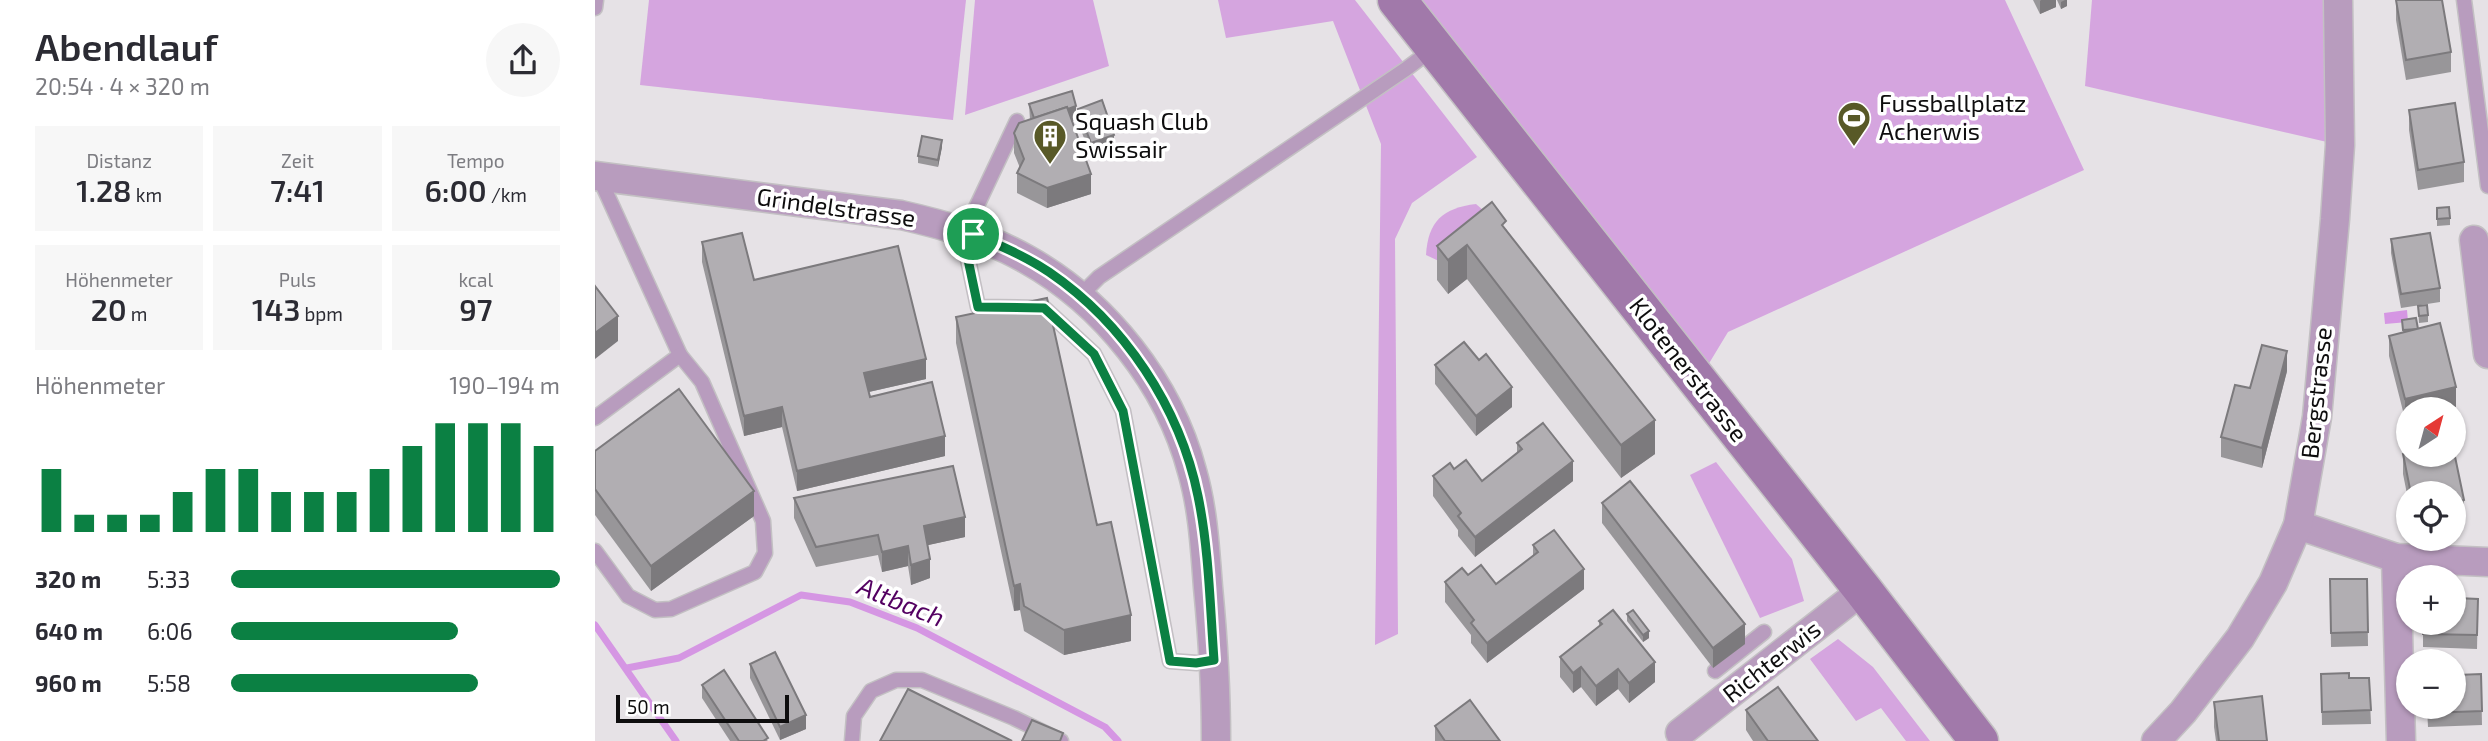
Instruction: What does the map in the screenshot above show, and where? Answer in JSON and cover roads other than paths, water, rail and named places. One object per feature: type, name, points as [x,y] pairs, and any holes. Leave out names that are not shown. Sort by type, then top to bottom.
[{"type":"main road","name":"Klotenerstrasse","points":[[1397,0],[1979,741]]},
{"type":"street","name":"Bergstrasse","points":[[2156,741],[2183,712],[2240,638],[2273,583],[2298,525],[2318,417],[2335,219],[2340,145],[2338,0]]},
{"type":"street","name":"Grindelstrasse","points":[[597,177],[901,215],[969,233],[1025,258],[1080,296],[1126,344],[1149,376],[1171,414],[1184,446],[1199,498],[1214,660],[1216,741]]},
{"type":"street","points":[[2474,240],[2488,354]]},
{"type":"street","points":[[2298,525],[2396,558],[2488,562]]},
{"type":"street","points":[[2396,558],[2401,741]]},
{"type":"street","name":"Richterwis","points":[[1680,733],[1863,590]]},
{"type":"lane","points":[[595,8],[596,0]]},
{"type":"lane","points":[[2464,0],[2488,186]]},
{"type":"lane","points":[[1080,296],[1099,276],[1434,48]]},
{"type":"lane","points":[[1017,121],[969,233],[966,250],[978,307],[1044,308],[1094,354],[1123,411],[1170,661],[1196,663],[1214,660]]},
{"type":"lane","points":[[595,551],[628,596],[655,610],[671,609],[755,572],[765,553],[763,521],[702,382],[680,355],[597,177]]},
{"type":"lane","points":[[595,418],[680,355]]},
{"type":"lane","points":[[1715,671],[1764,632]]},
{"type":"lane","points":[[852,741],[854,716],[871,691],[895,680],[922,680],[1061,741]]},
{"type":"waterway","name":"Altbach","points":[[627,668],[679,658],[801,595],[850,602],[917,628],[1105,727],[1118,741]]},
{"type":"waterway","points":[[595,625],[676,741]]},
{"type":"place","name":"Fussballplatz Acherwis","points":[[1854,148]]},
{"type":"place","name":"Squash Club Swissair","points":[[1050,166]]}]
